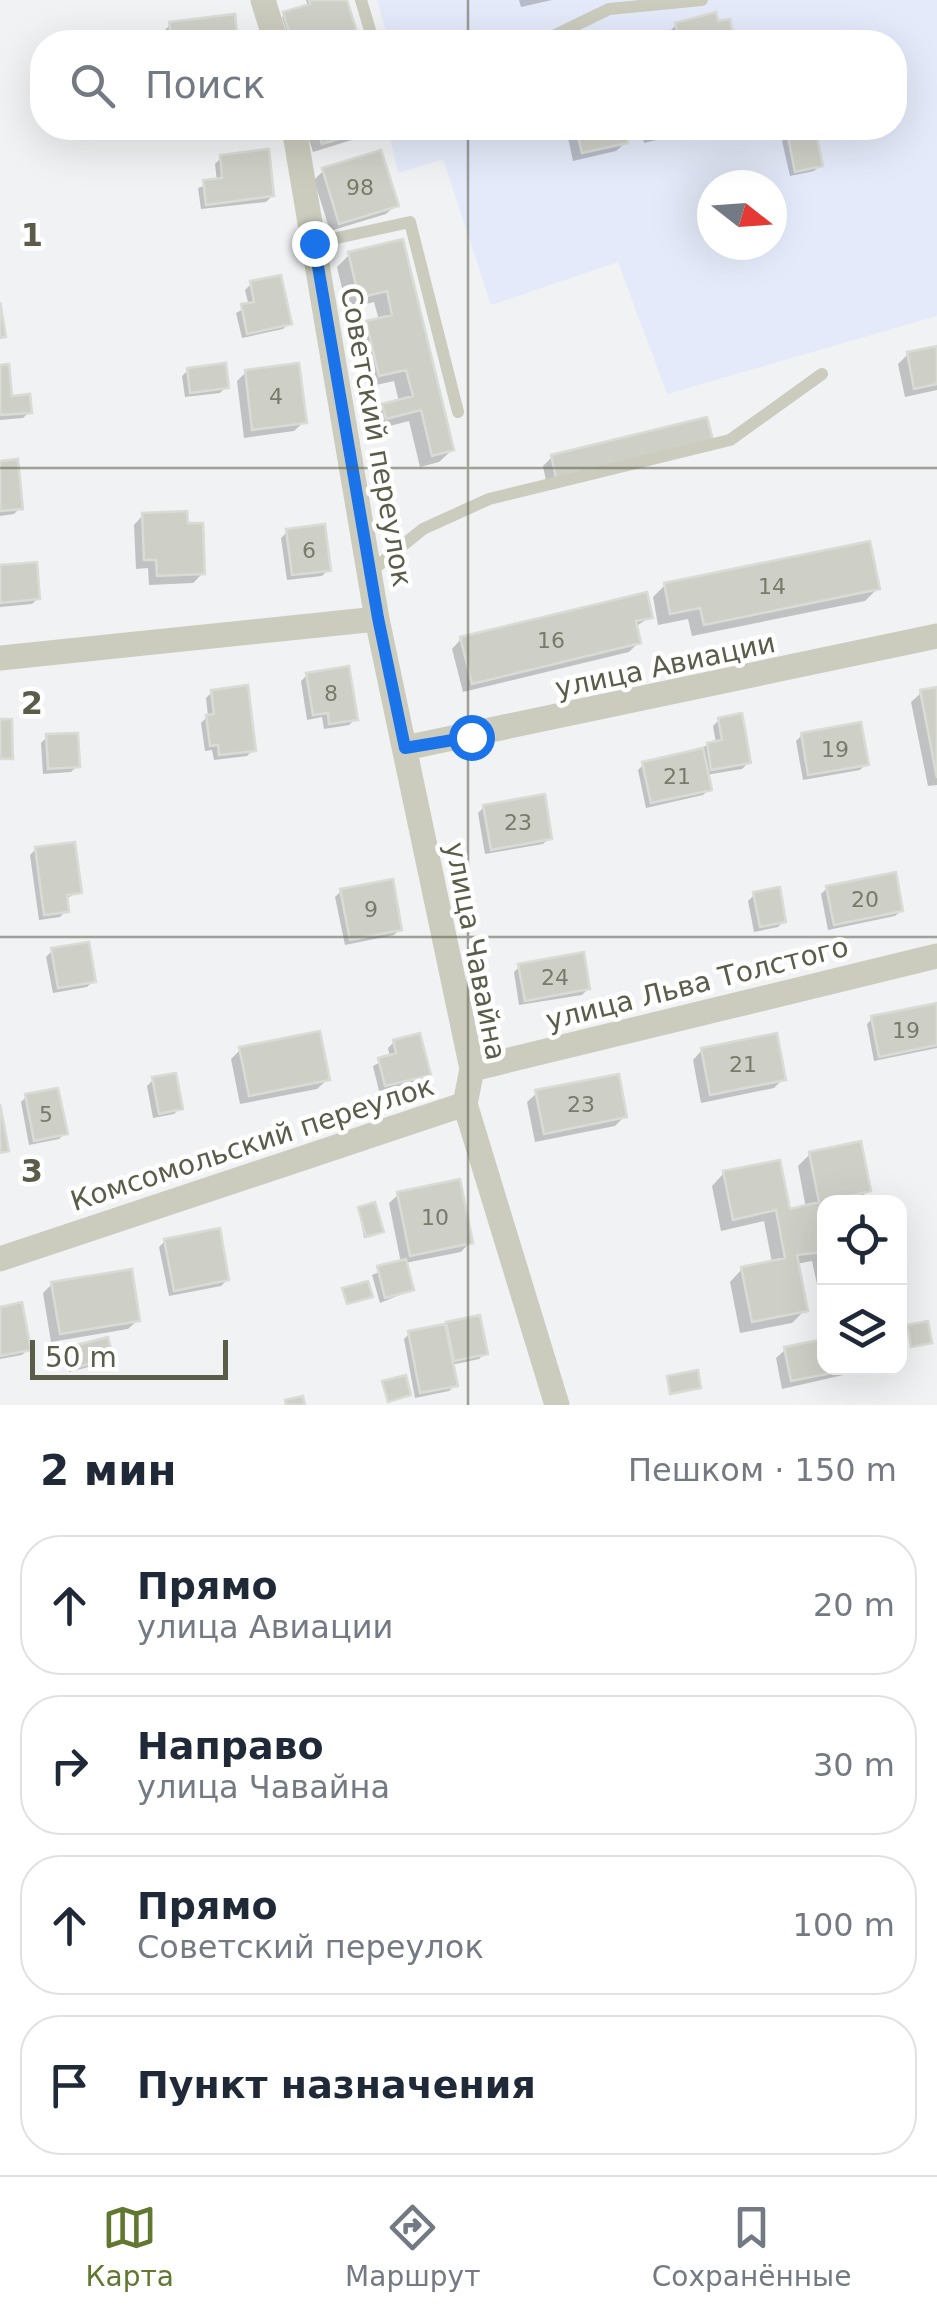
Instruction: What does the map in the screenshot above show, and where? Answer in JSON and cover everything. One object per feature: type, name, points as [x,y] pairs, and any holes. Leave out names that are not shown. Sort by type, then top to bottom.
[{"type":"street","points":[[263,0],[272,30]]},
{"type":"street","name":"Советский переулок","points":[[0,658],[378,618],[296,140]]},
{"type":"street","name":"улица Чавайна","points":[[378,618],[472,1069],[466,1104],[557,1405]]},
{"type":"street","name":"улица Авиации","points":[[405,748],[937,636]]},
{"type":"street","name":"улица Льва Толстого","points":[[472,1069],[937,956]]},
{"type":"street","name":"Комсомольский переулок","points":[[0,1259],[466,1104]]},
{"type":"lane","points":[[360,0],[369,30]]},
{"type":"lane","points":[[562,30],[608,4],[702,0]]},
{"type":"lane","points":[[314,243],[410,222],[458,412]]},
{"type":"lane","points":[[370,572],[423,529],[489,499],[730,440],[822,374]]},
{"type":"shaded area","points":[[377,0],[937,0],[937,316],[667,394],[618,262],[491,305],[443,159],[398,173],[391,140],[907,140],[907,30],[385,30]]},
{"type":"building","points":[[309,0],[347,0],[356,30],[288,30],[283,12],[310,4]]},
{"type":"building","points":[[716,12],[718,21],[730,19],[732,30],[677,30],[675,23]]},
{"type":"building","points":[[235,14],[237,30],[170,30],[169,22]]},
{"type":"building","points":[[579,140],[627,140],[628,143],[582,153]]},
{"type":"building","points":[[789,140],[818,140],[823,166],[795,172]]},
{"type":"building","points":[[269,149],[274,196],[206,205],[203,180],[222,178],[220,155]]},
{"type":"building","points":[[381,150],[399,206],[339,224],[322,168]]},
{"type":"building","points":[[403,239],[454,450],[432,456],[421,410],[386,419],[382,404],[413,396],[406,370],[379,376],[366,321],[392,315],[387,291],[359,298],[348,252]]},
{"type":"building","points":[[281,275],[292,324],[247,334],[241,304],[254,302],[250,281]]},
{"type":"building","points":[[0,302],[6,337],[0,338]]},
{"type":"building","points":[[937,346],[937,384],[914,389],[907,352]]},
{"type":"building","points":[[226,363],[229,388],[190,393],[187,368]]},
{"type":"building","points":[[299,363],[307,423],[252,430],[245,370]]},
{"type":"building","points":[[9,364],[12,396],[30,394],[32,413],[0,415],[0,365]]},
{"type":"building","points":[[707,417],[713,440],[556,478],[551,455]]},
{"type":"building","points":[[18,459],[23,509],[0,511],[0,461]]},
{"type":"building","points":[[187,511],[188,523],[203,523],[205,574],[157,576],[156,560],[144,560],[142,513]]},
{"type":"building","points":[[325,524],[331,571],[292,575],[286,529]]},
{"type":"building","points":[[870,541],[880,589],[704,625],[700,608],[670,614],[664,583]]},
{"type":"building","points":[[37,562],[40,599],[0,603],[0,565]]},
{"type":"building","points":[[647,592],[653,618],[636,621],[641,643],[472,684],[460,637]]},
{"type":"building","points":[[349,666],[358,720],[329,724],[328,713],[313,715],[306,673]]},
{"type":"building","points":[[248,685],[256,751],[219,755],[218,745],[210,746],[206,715],[214,714],[211,690]]},
{"type":"building","points":[[937,687],[937,778],[920,690]]},
{"type":"building","points":[[742,713],[751,763],[711,770],[707,743],[722,740],[718,718]]},
{"type":"building","points":[[0,719],[12,719],[13,759],[0,759]]},
{"type":"building","points":[[861,722],[869,765],[808,775],[801,733]]},
{"type":"building","points":[[78,733],[80,767],[48,769],[46,734]]},
{"type":"building","points":[[703,748],[712,790],[651,803],[642,762]]},
{"type":"building","points":[[545,794],[552,839],[491,850],[483,805]]},
{"type":"building","points":[[75,842],[82,893],[67,895],[69,912],[44,915],[35,847]]},
{"type":"building","points":[[896,872],[903,911],[834,925],[826,886]]},
{"type":"building","points":[[393,879],[402,930],[350,940],[340,889]]},
{"type":"building","points":[[780,887],[786,922],[760,927],[753,892]]},
{"type":"building","points":[[89,942],[96,982],[58,988],[51,948]]},
{"type":"building","points":[[584,952],[590,989],[525,1001],[518,964]]},
{"type":"building","points":[[937,1003],[937,1045],[879,1057],[871,1016]]},
{"type":"building","points":[[320,1031],[330,1080],[249,1096],[239,1047]]},
{"type":"building","points":[[420,1033],[431,1075],[385,1086],[378,1058],[396,1053],[393,1040]]},
{"type":"building","points":[[777,1033],[786,1080],[710,1095],[701,1048]]},
{"type":"building","points":[[176,1073],[183,1109],[159,1114],[152,1077]]},
{"type":"building","points":[[619,1074],[627,1117],[544,1134],[535,1090]]},
{"type":"building","points":[[58,1088],[68,1134],[34,1141],[25,1094]]},
{"type":"building","points":[[0,1104],[9,1151],[0,1153]]},
{"type":"building","points":[[861,1141],[871,1191],[818,1195],[809,1152]]},
{"type":"building","points":[[780,1160],[790,1209],[817,1202],[817,1253],[797,1255],[808,1311],[752,1322],[741,1267],[785,1258],[776,1210],[733,1220],[723,1171]]},
{"type":"building","points":[[460,1179],[473,1243],[410,1256],[397,1192]]},
{"type":"building","points":[[375,1202],[384,1232],[366,1237],[358,1207]]},
{"type":"building","points":[[220,1228],[229,1280],[174,1291],[164,1239]]},
{"type":"building","points":[[406,1259],[414,1290],[385,1298],[377,1266]]},
{"type":"building","points":[[132,1269],[140,1321],[60,1334],[51,1282]]},
{"type":"building","points":[[368,1281],[373,1297],[347,1304],[342,1288]]},
{"type":"building","points":[[22,1302],[31,1350],[0,1356],[0,1307]]},
{"type":"building","points":[[480,1315],[488,1354],[454,1361],[446,1322]]},
{"type":"building","points":[[928,1321],[932,1343],[911,1347],[907,1325]]},
{"type":"building","points":[[445,1324],[458,1386],[420,1393],[408,1331]]},
{"type":"building","points":[[108,1337],[113,1357],[75,1368],[69,1347]]},
{"type":"building","points":[[817,1340],[817,1375],[822,1375],[791,1381],[784,1347]]},
{"type":"building","points":[[698,1370],[701,1388],[670,1394],[667,1376]]},
{"type":"building","points":[[406,1375],[411,1395],[388,1402],[382,1381]]},
{"type":"building","points":[[303,1396],[305,1405],[286,1405],[285,1400]]},
{"type":"route","points":[[314,243],[378,618],[405,748],[471,737]]}]
